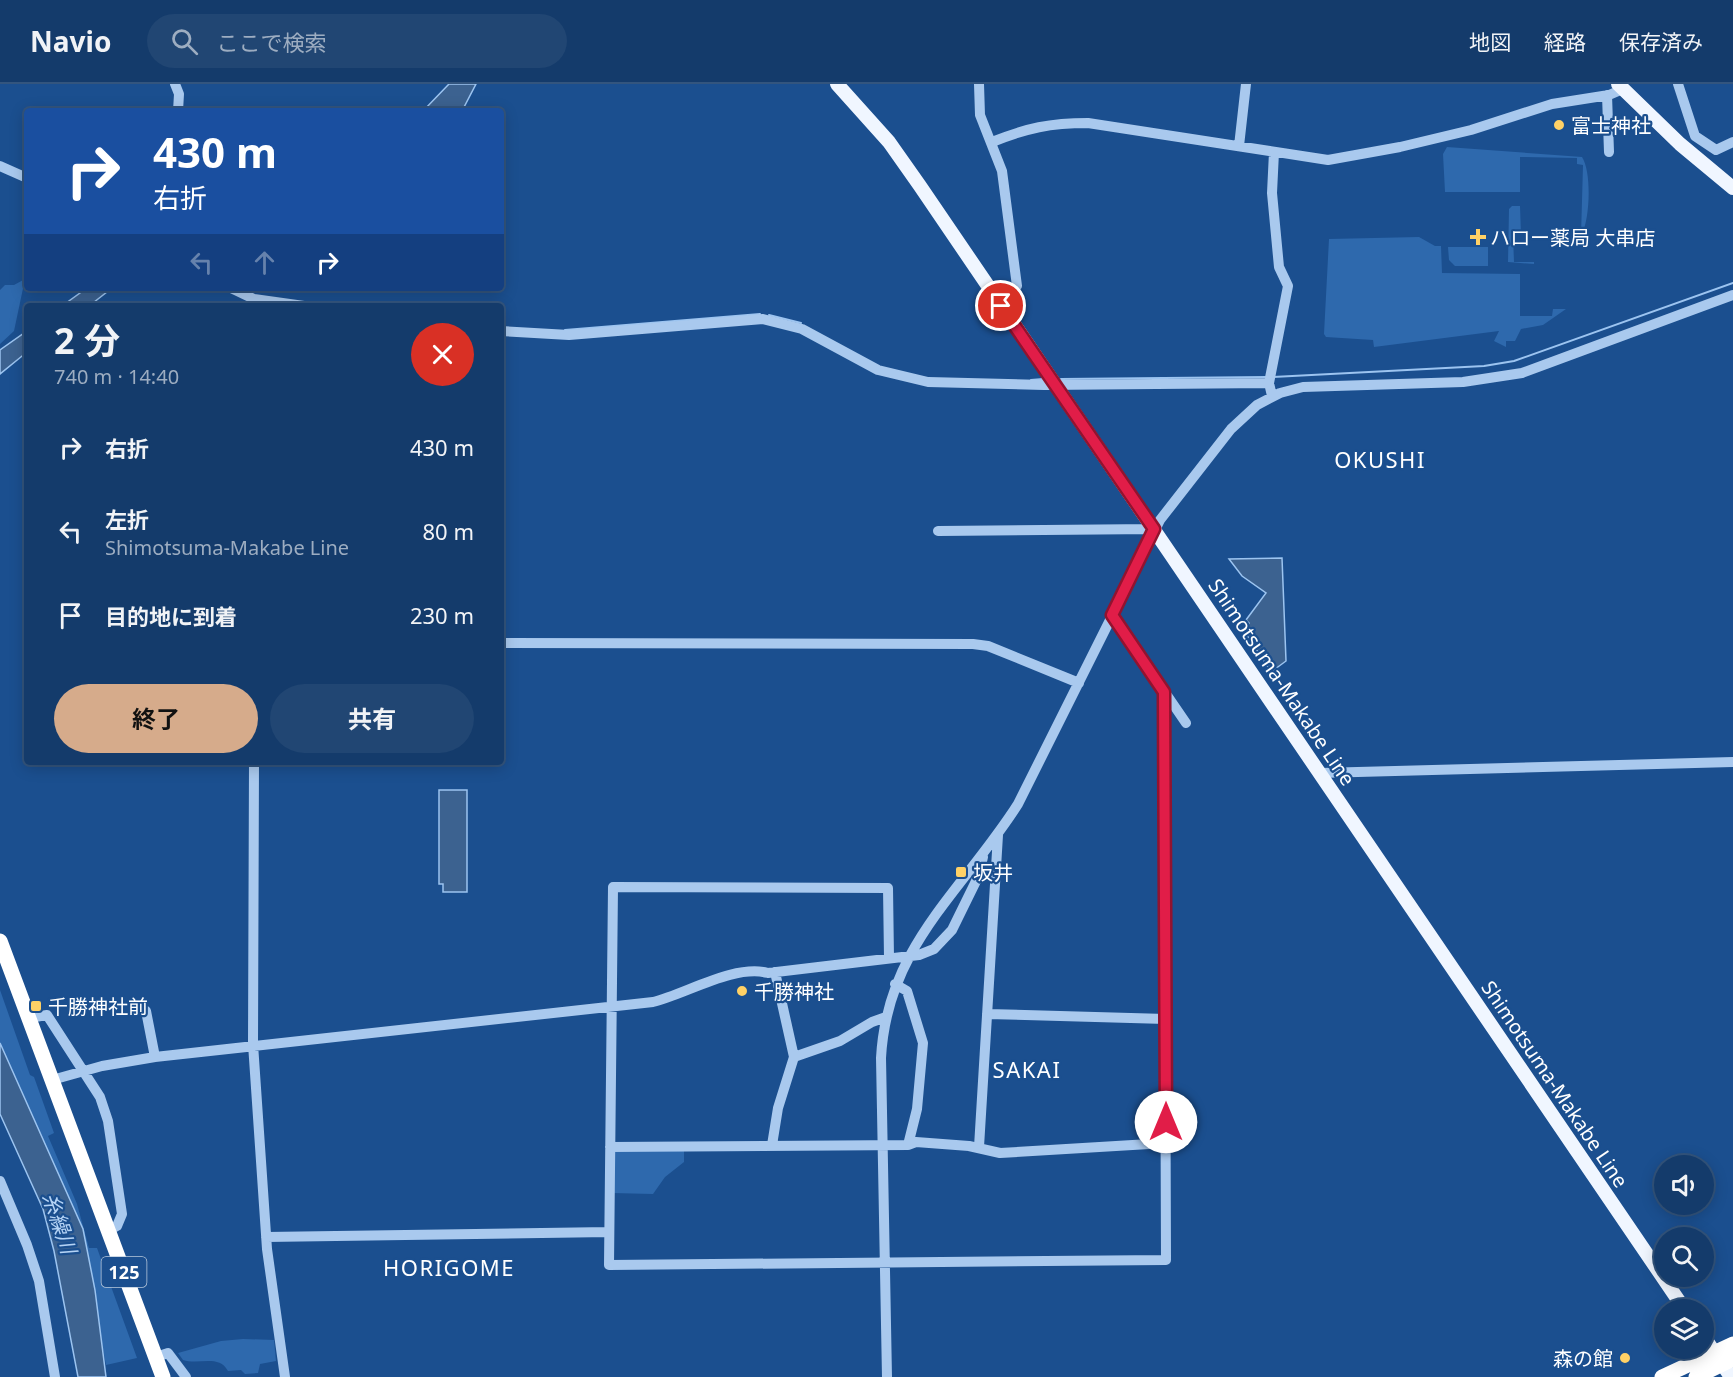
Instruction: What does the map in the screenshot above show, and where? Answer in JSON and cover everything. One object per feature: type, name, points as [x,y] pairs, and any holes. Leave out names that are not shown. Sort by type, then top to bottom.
[{"type":"highway","name":"125","points":[[0,941],[163,1377]]},
{"type":"highway","points":[[1695,1377],[1725,1363],[1733,1344]]},
{"type":"highway","points":[[1662,1377],[1725,1363]]},
{"type":"main road","name":"Shimotsuma-Makabe Line","points":[[837,84],[889,142],[1678,1299]]},
{"type":"main road","points":[[1625,86],[1680,144],[1733,188]]},
{"type":"main road","points":[[1714,1349],[1725,1363]]},
{"type":"street","points":[[175,84],[180,94],[178,108]]},
{"type":"street","points":[[979,84],[980,115],[1002,171],[1017,286],[1001,306]]},
{"type":"street","points":[[1239,146],[1246,84]]},
{"type":"street","points":[[1678,84],[1695,136],[1716,150],[1733,142]]},
{"type":"street","points":[[992,142],[1030,127],[1054,123],[1088,123],[1328,160],[1380,151],[1471,130],[1558,102],[1607,95],[1625,86]]},
{"type":"street","points":[[1607,95],[1609,152]]},
{"type":"street","points":[[1272,396],[1269,379],[1288,286],[1279,267],[1272,193],[1274,152]]},
{"type":"street","points":[[0,166],[24,177]]},
{"type":"street","points":[[236,291],[254,303]]},
{"type":"street","points":[[887,1377],[881,1058],[886,1017],[895,984],[907,956],[998,836],[1033,776],[1154,529],[1231,429],[1257,405],[1272,396],[1303,387],[1463,382],[1513,375],[1733,295]]},
{"type":"street","points":[[504,331],[569,335],[739,320],[772,320],[802,329],[868,366],[903,378],[952,385],[1056,385],[1269,379]]},
{"type":"street","points":[[938,531],[1154,529]]},
{"type":"street","points":[[1112,615],[1186,723]]},
{"type":"street","points":[[504,643],[974,644],[988,646],[1079,683]]},
{"type":"street","points":[[889,958],[888,888],[613,887],[609,1265],[1166,1260],[1164,692]]},
{"type":"street","points":[[1320,773],[1733,762]]},
{"type":"street","points":[[254,765],[254,1046],[266,1237],[285,1377]]},
{"type":"street","points":[[979,1147],[998,836]]},
{"type":"street","points":[[52,1080],[85,1070],[155,1057],[662,1000],[738,974],[760,971],[775,972],[919,955],[934,949],[952,930],[979,875],[984,854]]},
{"type":"street","points":[[772,1145],[778,1108],[794,1057],[775,972]]},
{"type":"street","points":[[895,984],[907,991],[923,1043],[917,1109],[908,1145]]},
{"type":"street","points":[[146,1011],[155,1057]]},
{"type":"street","points":[[987,1014],[1166,1019]]},
{"type":"street","points":[[29,1018],[47,1015],[85,1070],[100,1097],[114,1152],[122,1217],[117,1226],[108,1231]]},
{"type":"street","points":[[794,1057],[840,1041],[872,1022],[886,1017]]},
{"type":"street","points":[[610,1147],[883,1146],[908,1145],[916,1142],[979,1147],[1000,1153],[1166,1143]]},
{"type":"street","points":[[0,1180],[39,1281],[55,1377]]},
{"type":"street","points":[[266,1237],[609,1232]]},
{"type":"street","points":[[156,1357],[168,1353],[186,1377]]},
{"type":"shaded area","points":[[1447,147],[1582,157],[1587,174],[1589,196],[1581,236],[1583,165],[1577,164],[1577,158],[1520,157],[1520,192],[1445,192],[1443,154]]},
{"type":"shaded area","points":[[1512,206],[1520,206],[1521,235],[1513,235],[1514,262],[1534,262],[1534,264],[1508,262],[1509,209]]},
{"type":"shaded area","points":[[1419,237],[1435,246],[1441,246],[1442,273],[1520,274],[1520,316],[1552,316],[1553,309],[1566,309],[1543,325],[1521,329],[1515,341],[1506,341],[1506,347],[1494,341],[1499,331],[1374,347],[1373,340],[1326,337],[1324,334],[1329,239]]},
{"type":"shaded area","points":[[1448,247],[1488,247],[1488,266],[1455,266],[1449,260]]},
{"type":"shaded area","points":[[24,280],[14,331],[0,344],[0,290],[5,285],[14,285]]},
{"type":"shaded area","points":[[0,990],[30,1075],[34,1077],[54,1133],[48,1136],[77,1204],[89,1248],[97,1248],[137,1358],[106,1365],[81,1233],[0,1049]]},
{"type":"shaded area","points":[[615,1149],[684,1149],[684,1162],[665,1177],[653,1194],[612,1193]]},
{"type":"shaded area","points":[[274,1340],[276,1361],[260,1364],[258,1373],[245,1374],[241,1370],[228,1371],[214,1361],[183,1360],[178,1353],[221,1341]]},
{"type":"water","points":[[449,84],[476,84],[464,108],[426,108]]},
{"type":"water","points":[[83,291],[108,291],[93,303],[66,303]]},
{"type":"water","points":[[24,333],[24,354],[0,374],[0,350]]},
{"type":"water","points":[[1282,558],[1286,661],[1271,672],[1244,631],[1249,623],[1246,620],[1266,593],[1242,576],[1229,559]]},
{"type":"water","points":[[439,790],[467,790],[467,892],[443,892],[443,884],[439,884]]},
{"type":"water","name":"糸繰川","points":[[0,1043],[83,1229],[95,1290],[106,1377],[78,1377],[54,1251],[43,1209],[0,1114]]},
{"type":"waterway","points":[[1273,377],[1484,366],[1514,361],[1733,283]]},
{"type":"waterway","points":[[565,330],[760,314]]},
{"type":"waterway","points":[[769,315],[801,323]]},
{"type":"waterway","points":[[1061,379],[1267,377]]},
{"type":"waterway","points":[[1031,380],[1043,379]]},
{"type":"place","name":"富士神社","points":[[1559,125]]},
{"type":"place","name":"ハロー薬局 大串店","points":[[1478,237]]},
{"type":"place","name":"坂井","points":[[961,872]]},
{"type":"place","name":"千勝神社","points":[[742,991]]},
{"type":"place","name":"千勝神社前","points":[[36,1006]]},
{"type":"place","name":"森の館","points":[[1625,1358]]},
{"type":"district","name":"OKUSHI","points":[[1380,459]]},
{"type":"district","name":"SAKAI","points":[[1027,1069]]},
{"type":"district","name":"HORIGOME","points":[[449,1267]]},
{"type":"route","points":[[1001,306],[1154,529],[1112,615],[1164,692],[1162,743],[1165,796],[1166,1122]]}]
